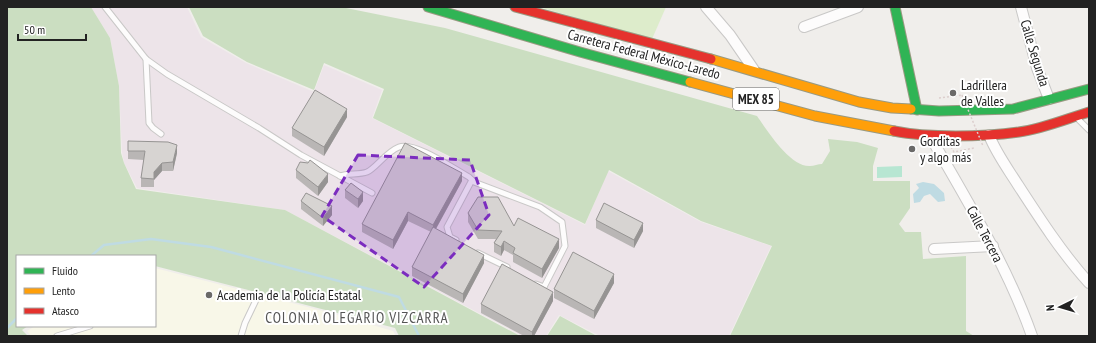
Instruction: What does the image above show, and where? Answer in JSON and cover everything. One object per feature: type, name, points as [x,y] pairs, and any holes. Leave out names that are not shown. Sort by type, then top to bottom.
[{"type":"main road","name":"Carretera Federal México-Laredo","points":[[428,7],[580,52],[815,116],[885,131],[930,136],[989,135],[1020,132],[1089,112]]},
{"type":"main road","name":"Carretera Federal México-Laredo","points":[[515,7],[754,70],[859,102],[916,110],[965,112],[1013,109],[1089,89]]},
{"type":"main road","points":[[895,7],[916,110]]},
{"type":"street","points":[[706,7],[730,34],[754,70]]},
{"type":"street","points":[[804,27],[858,7]]},
{"type":"street","name":"Calle Segunda","points":[[1021,7],[1037,68],[1049,99]]},
{"type":"street","points":[[989,135],[994,146],[1031,204],[1072,264],[1089,283]]},
{"type":"street","name":"Calle Tercera","points":[[930,136],[993,246],[1023,311],[1032,336]]},
{"type":"street","points":[[934,249],[993,246]]},
{"type":"lane","points":[[105,7],[146,59],[167,74],[259,128],[301,155],[372,193]]},
{"type":"lane","points":[[146,59],[149,123],[152,128],[161,134]]},
{"type":"lane","points":[[1075,117],[1089,130]]},
{"type":"lane","points":[[340,176],[368,172],[383,157],[400,147],[409,146],[421,150],[472,180],[540,207],[562,222],[565,246],[544,287],[532,282]]},
{"type":"lane","points":[[461,244],[450,237],[447,227],[472,180]]},
{"type":"lane","points":[[473,250],[514,271]]},
{"type":"lane","points":[[241,336],[245,323],[257,298]]},
{"type":"lane","points":[[57,336],[87,327]]},
{"type":"path","points":[[933,99],[962,95],[983,146],[954,152]]},
{"type":"highlighted area","points":[[358,155],[470,160],[489,215],[424,287],[322,216]]},
{"type":"shaded area","points":[[91,7],[187,7],[201,37],[246,63],[314,92],[324,65],[382,90],[372,118],[585,225],[608,171],[701,222],[771,246],[729,336],[600,336],[559,315],[546,336],[522,336],[285,210],[137,188],[124,163],[122,152],[119,86],[110,38]]},
{"type":"shaded area","name":"Academia de la Policía Estatal","points":[[156,268],[323,311],[393,331],[396,336],[31,336],[27,331],[33,327],[156,327]]},
{"type":"green space","points":[[7,7],[91,7],[110,38],[119,86],[121,153],[136,189],[285,210],[520,336],[399,336],[395,328],[156,266],[156,255],[16,255],[16,327],[26,327],[22,330],[28,336],[7,336]]},
{"type":"green space","points":[[189,7],[341,7],[445,28],[757,116],[780,147],[795,161],[802,165],[810,166],[822,164],[830,151],[828,139],[857,142],[878,148],[873,166],[873,181],[910,181],[910,208],[899,224],[905,232],[921,232],[923,259],[966,256],[966,331],[974,336],[730,336],[772,246],[701,221],[609,170],[585,224],[373,118],[384,89],[324,63],[314,90],[247,62],[203,36]]},
{"type":"green space","points":[[539,7],[666,7],[652,39]]},
{"type":"green space","points":[[902,166],[902,177],[877,178],[877,167]]},
{"type":"green space","points":[[560,316],[595,335],[598,336],[547,336]]},
{"type":"water","points":[[923,182],[934,184],[944,193],[945,201],[938,202],[930,194],[924,196],[920,202],[914,203],[913,194],[919,188],[916,184]]},
{"type":"building","points":[[315,90],[347,109],[324,147],[292,128]]},
{"type":"building","points":[[128,141],[168,142],[177,145],[173,162],[162,163],[154,172],[154,179],[141,178],[145,151],[128,151]]},
{"type":"building","points":[[405,143],[462,173],[433,225],[408,212],[393,240],[362,224]]},
{"type":"building","points":[[310,160],[328,174],[318,187],[296,170],[300,162],[308,163]]},
{"type":"building","points":[[351,183],[363,192],[358,199],[345,190]]},
{"type":"building","points":[[306,193],[332,206],[323,218],[301,201]]},
{"type":"building","points":[[478,197],[498,197],[514,226],[518,218],[559,239],[542,269],[513,253],[515,248],[504,241],[501,247],[494,243],[502,231],[478,230],[468,213]]},
{"type":"building","points":[[604,203],[643,223],[634,240],[596,220]]},
{"type":"building","points":[[433,227],[484,255],[463,294],[412,267]]},
{"type":"building","points":[[573,252],[614,274],[594,311],[554,289]]},
{"type":"building","points":[[502,264],[553,292],[532,332],[481,304]]},
{"type":"waterway","points":[[92,255],[104,245],[151,239],[211,247],[399,297],[419,336]]},
{"type":"waterway","points":[[7,328],[16,319]]},
{"type":"traffic: fast","points":[[428,7],[580,52],[690,82]]},
{"type":"traffic: fast","points":[[895,7],[917,110]]},
{"type":"traffic: fast","points":[[911,109],[939,111],[1013,109],[1089,89]]},
{"type":"traffic: slow","points":[[711,59],[859,102],[892,108],[911,109]]},
{"type":"traffic: slow","points":[[690,82],[815,116],[894,131]]},
{"type":"traffic: jam","points":[[515,7],[711,59]]},
{"type":"traffic: jam","points":[[894,131],[939,136],[1005,134],[1036,129],[1089,112]]},
{"type":"place","name":"Ladrillera de Valles","points":[[953,93]]},
{"type":"place","name":"Gorditas y algo más","points":[[912,149]]},
{"type":"place","name":"Academia de la Policía Estatal","points":[[209,295]]},
{"type":"district","name":"COLONIA OLEGARIO VIZCARRA","points":[[357,318]]}]
